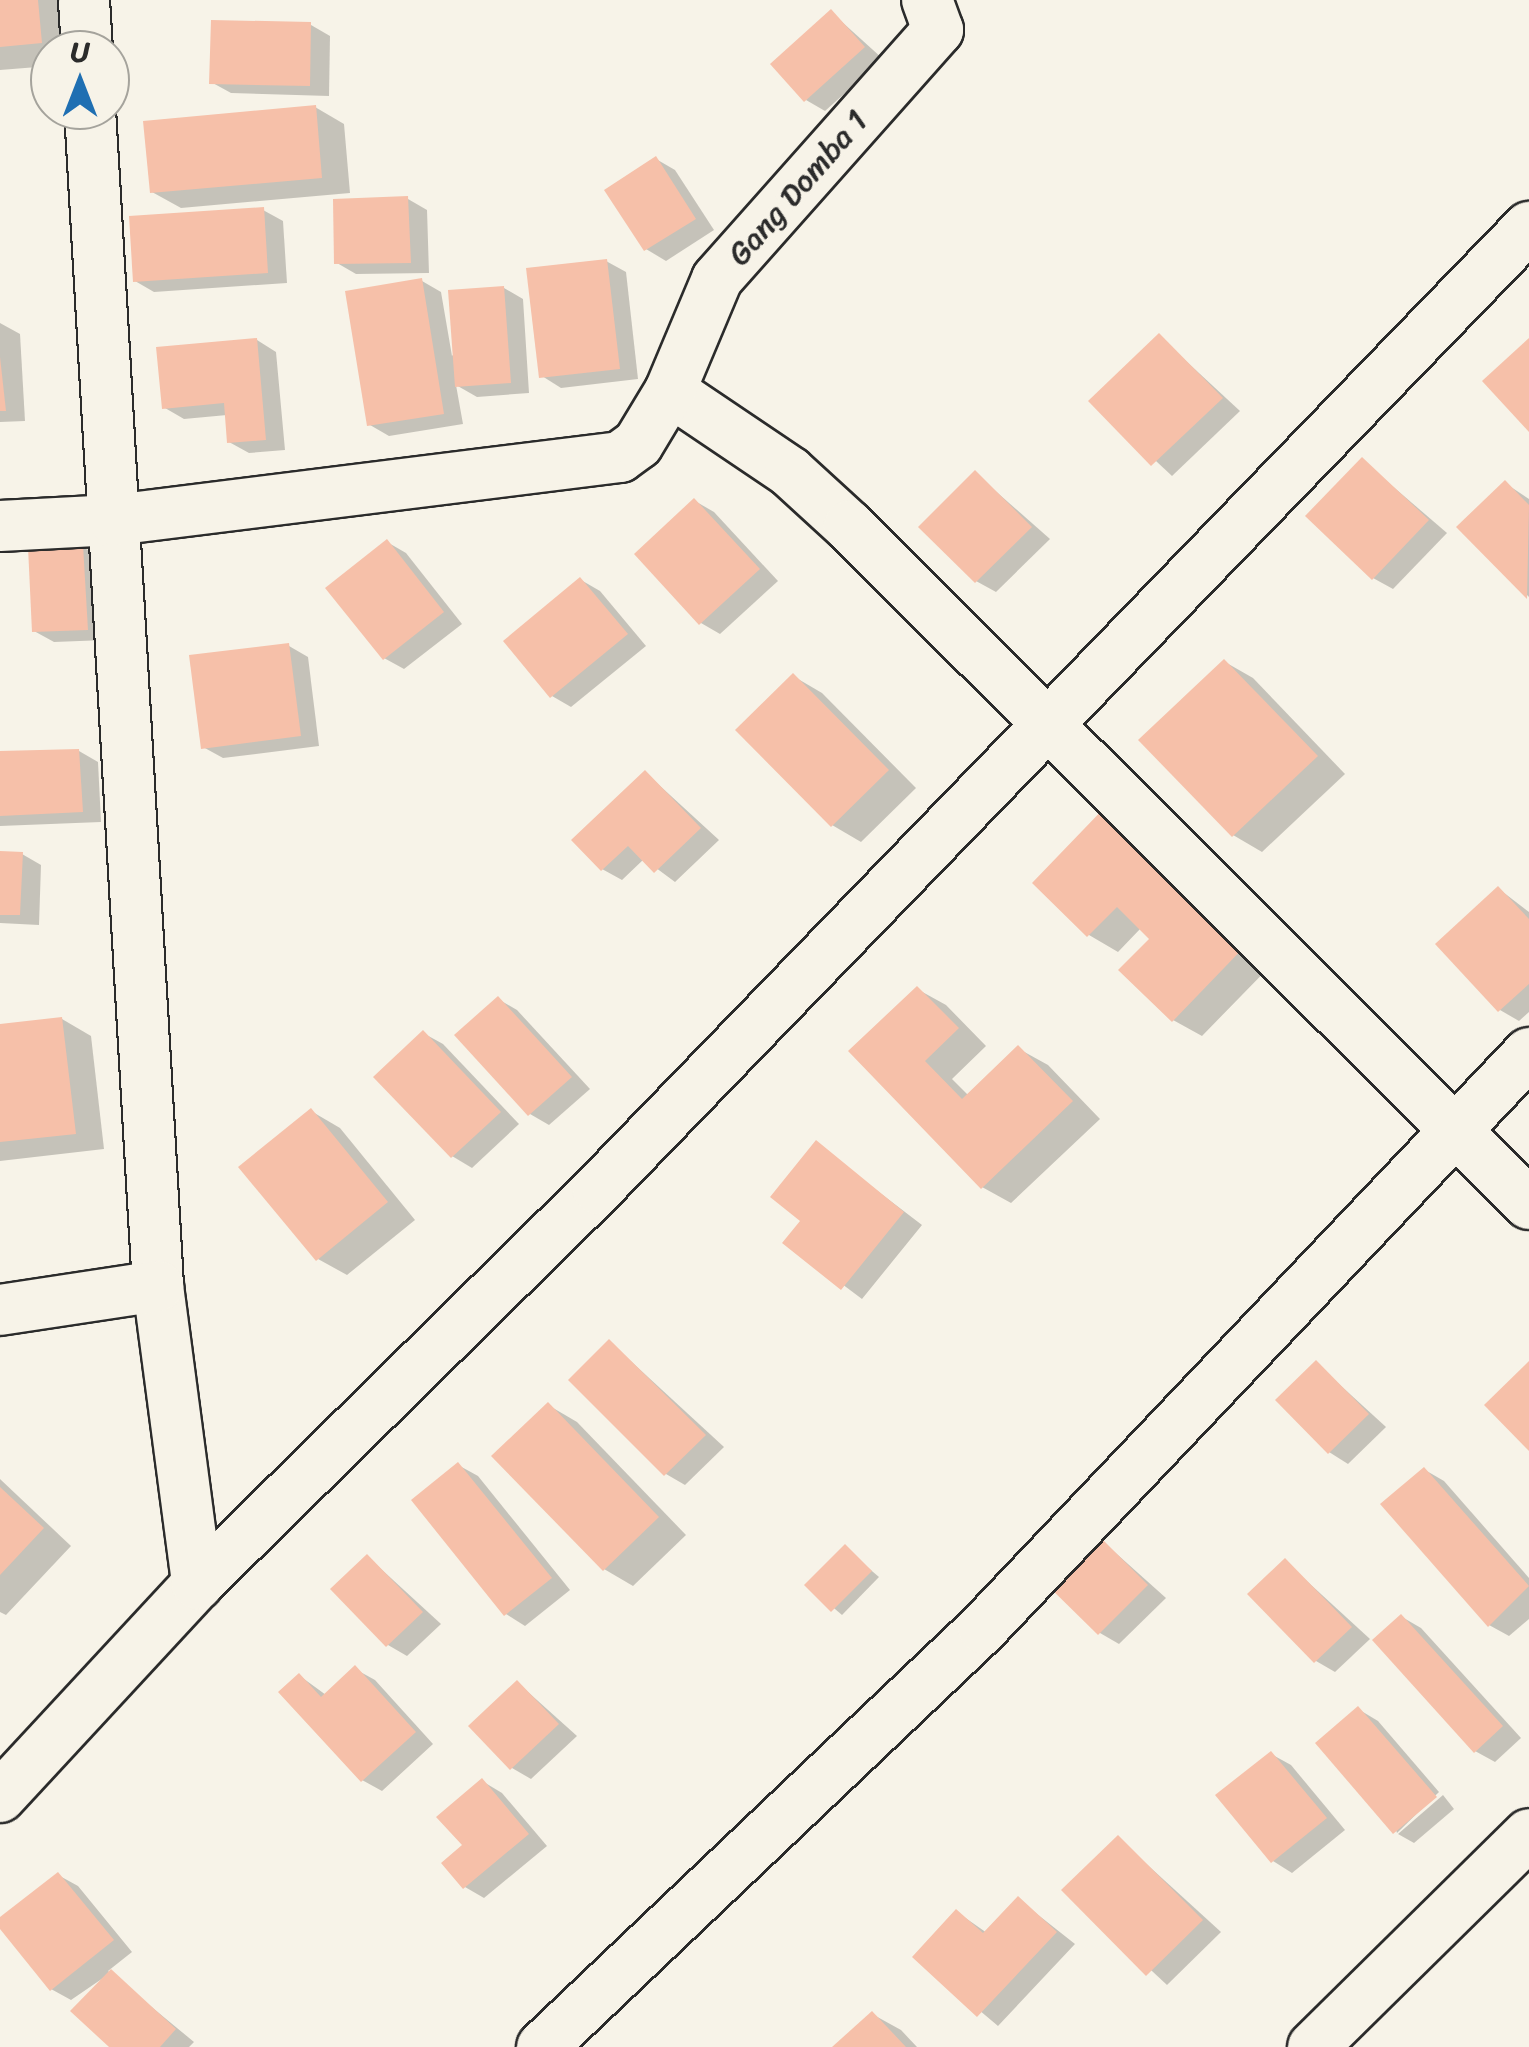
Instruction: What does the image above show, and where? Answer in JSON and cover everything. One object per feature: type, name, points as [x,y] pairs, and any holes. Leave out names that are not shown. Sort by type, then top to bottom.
[{"type":"street","points":[[84,0],[86,30]]},
{"type":"street","name":"Gang Domba 1","points":[[670,391],[718,279],[938,30],[927,0]]},
{"type":"street","points":[[91,130],[158,1286],[198,1584]]},
{"type":"street","points":[[0,1797],[198,1584],[598,1188],[1047,719],[1529,227]]},
{"type":"street","points":[[0,526],[114,520],[485,470],[598,462],[638,444],[670,391],[790,472],[1047,719],[1529,1204]]},
{"type":"street","points":[[542,2047],[983,1628],[1453,1128],[1529,1053]]},
{"type":"street","points":[[0,1310],[158,1286]]},
{"type":"street","points":[[1312,2047],[1529,1834]]},
{"type":"building","points":[[0,0],[38,0],[41,30],[30,30],[30,44],[0,47]]},
{"type":"building","points":[[831,9],[865,47],[804,102],[770,64]]},
{"type":"building","points":[[211,20],[311,22],[310,86],[209,84]]},
{"type":"building","points":[[316,105],[322,178],[150,193],[143,121]]},
{"type":"building","points":[[656,156],[696,219],[644,251],[604,190]]},
{"type":"building","points":[[408,196],[411,263],[334,264],[333,199]]},
{"type":"building","points":[[264,207],[268,273],[133,282],[129,216]]},
{"type":"building","points":[[607,259],[620,369],[539,378],[526,268]]},
{"type":"building","points":[[422,278],[444,414],[367,426],[345,291]]},
{"type":"building","points":[[504,286],[511,383],[455,387],[448,290]]},
{"type":"building","points":[[1159,333],[1223,398],[1151,466],[1088,401]]},
{"type":"building","points":[[257,338],[266,440],[227,443],[224,403],[162,409],[156,347]]},
{"type":"building","points":[[1529,338],[1529,432],[1482,381]]},
{"type":"building","points":[[0,357],[6,411],[0,411]]},
{"type":"building","points":[[1362,457],[1429,520],[1372,580],[1305,516]]},
{"type":"building","points":[[975,470],[1032,527],[975,583],[918,527]]},
{"type":"building","points":[[1505,480],[1529,505],[1527,599],[1456,527]]},
{"type":"building","points":[[694,498],[760,569],[699,625],[634,554]]},
{"type":"building","points":[[387,539],[444,612],[383,660],[325,588]]},
{"type":"building","points":[[83,545],[88,630],[32,632],[28,547]]},
{"type":"building","points":[[580,577],[628,634],[550,698],[503,641]]},
{"type":"building","points":[[289,643],[301,736],[201,749],[189,655]]},
{"type":"building","points":[[1224,659],[1318,756],[1232,837],[1138,740]]},
{"type":"building","points":[[793,673],[889,770],[831,827],[735,730]]},
{"type":"building","points":[[79,749],[83,812],[0,816],[0,751]]},
{"type":"building","points":[[645,770],[701,828],[654,873],[628,846],[601,871],[571,840]]},
{"type":"building","points":[[1109,803],[1251,940],[1172,1022],[1118,970],[1149,939],[1117,907],[1087,937],[1032,883]]},
{"type":"building","points":[[0,851],[23,852],[20,915],[0,915]]},
{"type":"building","points":[[1498,886],[1529,919],[1529,984],[1498,1012],[1435,944]]},
{"type":"building","points":[[917,986],[959,1028],[925,1061],[962,1099],[1018,1045],[1073,1101],[981,1189],[848,1051]]},
{"type":"building","points":[[498,996],[572,1077],[528,1116],[454,1035]]},
{"type":"building","points":[[62,1017],[76,1134],[0,1142],[0,1024]]},
{"type":"building","points":[[423,1030],[501,1112],[451,1158],[373,1077]]},
{"type":"building","points":[[311,1108],[388,1202],[316,1261],[238,1167]]},
{"type":"building","points":[[816,1140],[904,1212],[841,1290],[782,1243],[800,1221],[770,1197]]},
{"type":"building","points":[[609,1339],[706,1435],[664,1476],[568,1380]]},
{"type":"building","points":[[1316,1360],[1369,1414],[1328,1454],[1275,1400]]},
{"type":"building","points":[[1529,1361],[1529,1451],[1484,1405]]},
{"type":"building","points":[[548,1402],[659,1517],[603,1571],[491,1456]]},
{"type":"building","points":[[458,1462],[552,1578],[504,1616],[411,1500]]},
{"type":"building","points":[[1424,1467],[1529,1586],[1488,1627],[1380,1504]]},
{"type":"building","points":[[0,1487],[44,1528],[0,1575]]},
{"type":"building","points":[[1090,1527],[1148,1585],[1098,1635],[1039,1577]]},
{"type":"building","points":[[845,1544],[872,1571],[831,1612],[804,1585]]},
{"type":"building","points":[[367,1554],[423,1612],[386,1647],[330,1589]]},
{"type":"building","points":[[1285,1558],[1352,1627],[1314,1663],[1247,1594]]},
{"type":"building","points":[[1401,1614],[1503,1726],[1474,1753],[1372,1640]]},
{"type":"building","points":[[355,1665],[416,1732],[361,1782],[278,1692],[299,1673],[321,1697]]},
{"type":"building","points":[[517,1680],[559,1724],[510,1770],[468,1726]]},
{"type":"building","points":[[1358,1706],[1437,1797],[1393,1834],[1315,1743]]},
{"type":"building","points":[[1271,1751],[1327,1818],[1271,1863],[1215,1795]]},
{"type":"building","points":[[482,1778],[529,1834],[463,1889],[441,1863],[462,1845],[436,1817]]},
{"type":"building","points":[[1118,1835],[1203,1920],[1146,1976],[1061,1890]]},
{"type":"building","points":[[58,1872],[114,1940],[50,1991],[0,1929],[0,1917]]},
{"type":"building","points":[[1018,1896],[1057,1932],[977,2017],[912,1957],[956,1909],[983,1933]]},
{"type":"building","points":[[111,1969],[176,2029],[160,2047],[109,2047],[70,2011]]},
{"type":"building","points":[[872,2011],[906,2047],[832,2047]]}]
